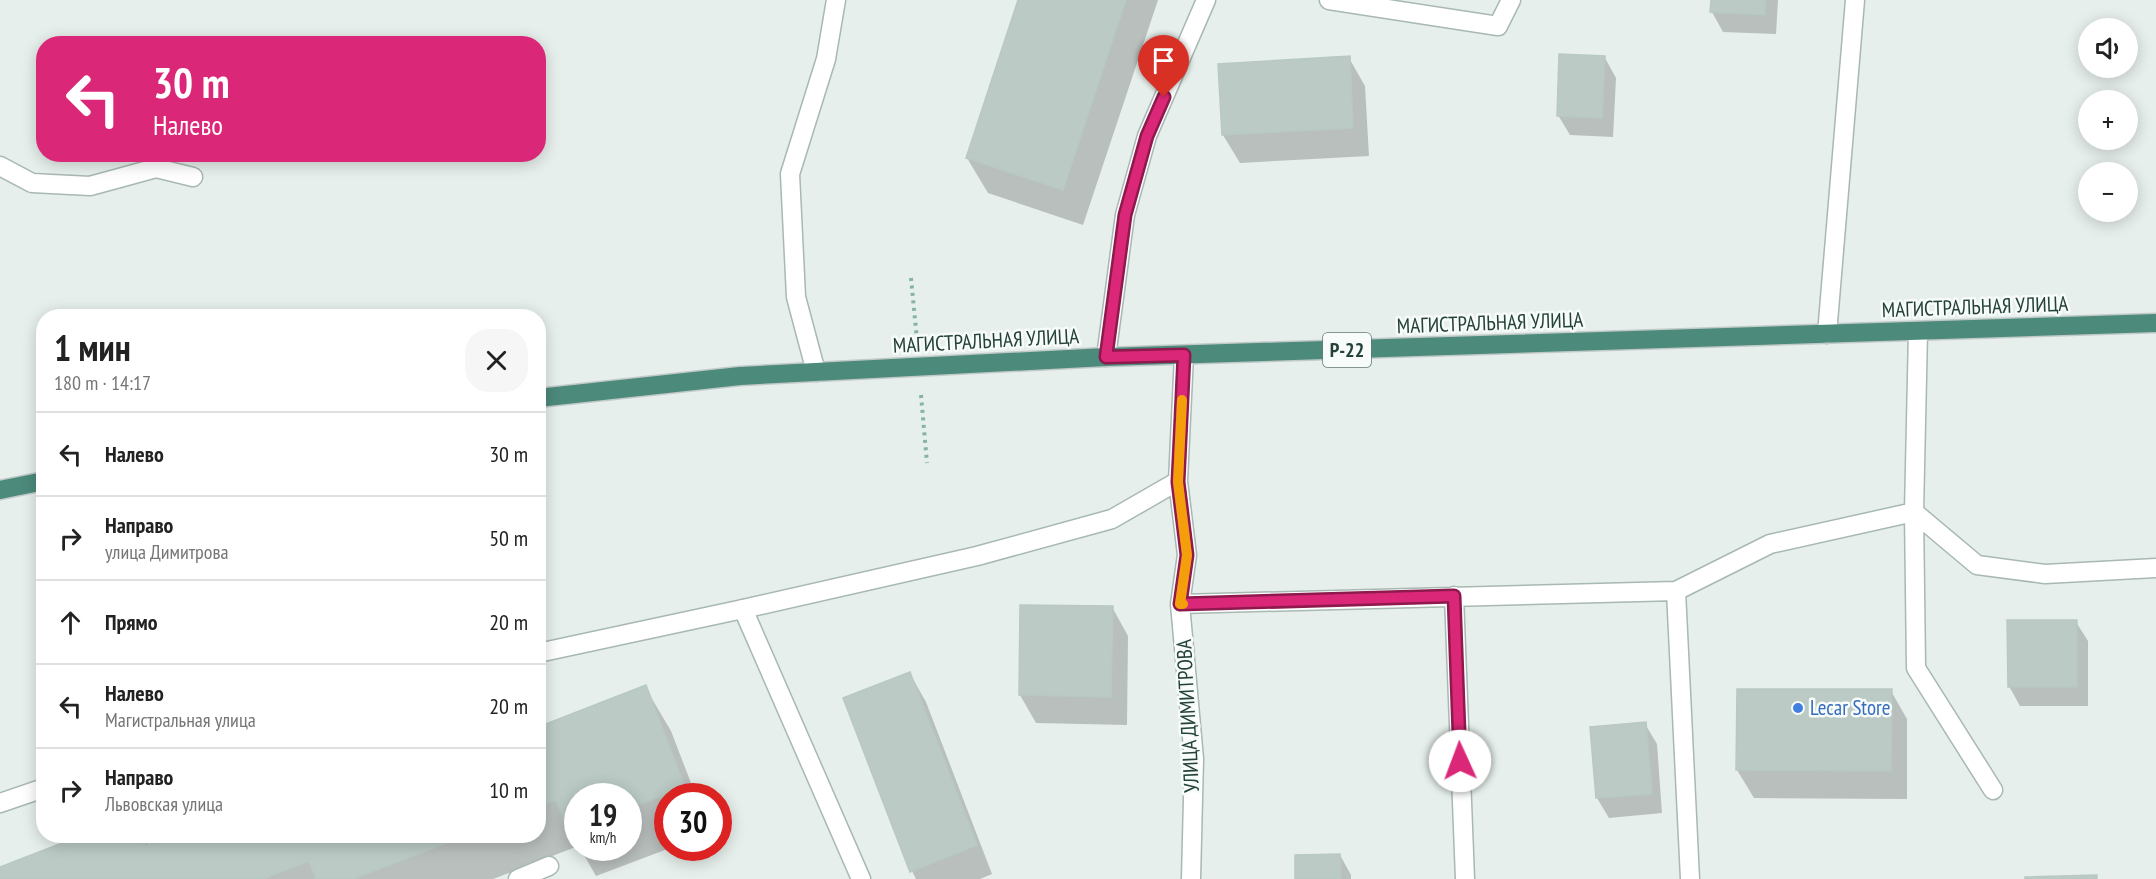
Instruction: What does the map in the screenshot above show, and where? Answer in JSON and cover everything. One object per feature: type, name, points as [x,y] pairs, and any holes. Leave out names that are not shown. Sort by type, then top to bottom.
[{"type":"highway","name":"МАГИСТРАЛЬНАЯ УЛИЦА","points":[[546,397],[740,376],[1106,357],[2156,323]]},
{"type":"highway","points":[[0,490],[36,483]]},
{"type":"street","points":[[816,372],[796,297],[790,174],[826,58],[836,0]]},
{"type":"street","points":[[1106,357],[1125,215],[1147,136],[1206,0]]},
{"type":"street","points":[[1329,0],[1498,26],[1511,0]]},
{"type":"street","points":[[1827,334],[1855,0]]},
{"type":"street","points":[[0,166],[32,183],[90,186],[156,168],[193,177]]},
{"type":"street","points":[[1918,332],[1914,512],[1916,668],[1993,790]]},
{"type":"street","name":"УЛИЦА ДИМИТРОВА","points":[[1184,355],[1178,482],[1187,555],[1180,604],[1194,759],[1191,879]]},
{"type":"street","points":[[546,651],[977,556],[1112,519],[1178,482]]},
{"type":"street","points":[[1914,512],[1977,565],[2045,574],[2156,568]]},
{"type":"street","points":[[1180,604],[1676,591],[1770,544],[1914,512]]},
{"type":"street","points":[[1676,591],[1690,879]]},
{"type":"street","points":[[1454,596],[1465,879]]},
{"type":"street","points":[[743,609],[861,879]]},
{"type":"street","points":[[0,803],[36,792]]},
{"type":"street","points":[[518,879],[549,866]]},
{"type":"building","points":[[1018,0],[1126,0],[1063,190],[966,158]]},
{"type":"building","points":[[1711,0],[1766,0],[1765,15],[1710,12]]},
{"type":"building","points":[[1559,54],[1605,56],[1602,118],[1557,116]]},
{"type":"building","points":[[1350,56],[1353,128],[1222,135],[1218,64]]},
{"type":"building","points":[[1020,605],[1113,606],[1111,697],[1019,695]]},
{"type":"building","points":[[2007,620],[2077,620],[2077,687],[2008,687]]},
{"type":"building","points":[[910,672],[977,845],[910,872],[843,698]]},
{"type":"building","points":[[646,685],[683,783],[654,783],[654,799],[642,804],[642,783],[564,783],[564,820],[556,800],[546,804],[546,724]]},
{"type":"building","points":[[1737,689],[1892,689],[1891,771],[1736,770]]},
{"type":"building","points":[[1646,722],[1652,794],[1596,798],[1590,727]]},
{"type":"building","points":[[62,843],[144,843],[145,846],[153,843],[447,843],[353,879],[316,879],[309,861],[263,879],[0,879],[0,867]]},
{"type":"building","points":[[1340,854],[1341,879],[1295,879],[1295,855]]},
{"type":"building","points":[[2097,875],[2097,879],[2025,879],[2025,877]]},
{"type":"slow traffic","points":[[1182,400],[1178,482],[1187,555],[1180,604],[1183,604]]},
{"type":"place","name":"Lecar Store","points":[[1798,708]]},
{"type":"route","points":[[1164,97],[1147,136],[1125,215],[1106,357],[1184,355],[1178,482],[1187,555],[1180,604],[1454,596],[1460,761]]}]
